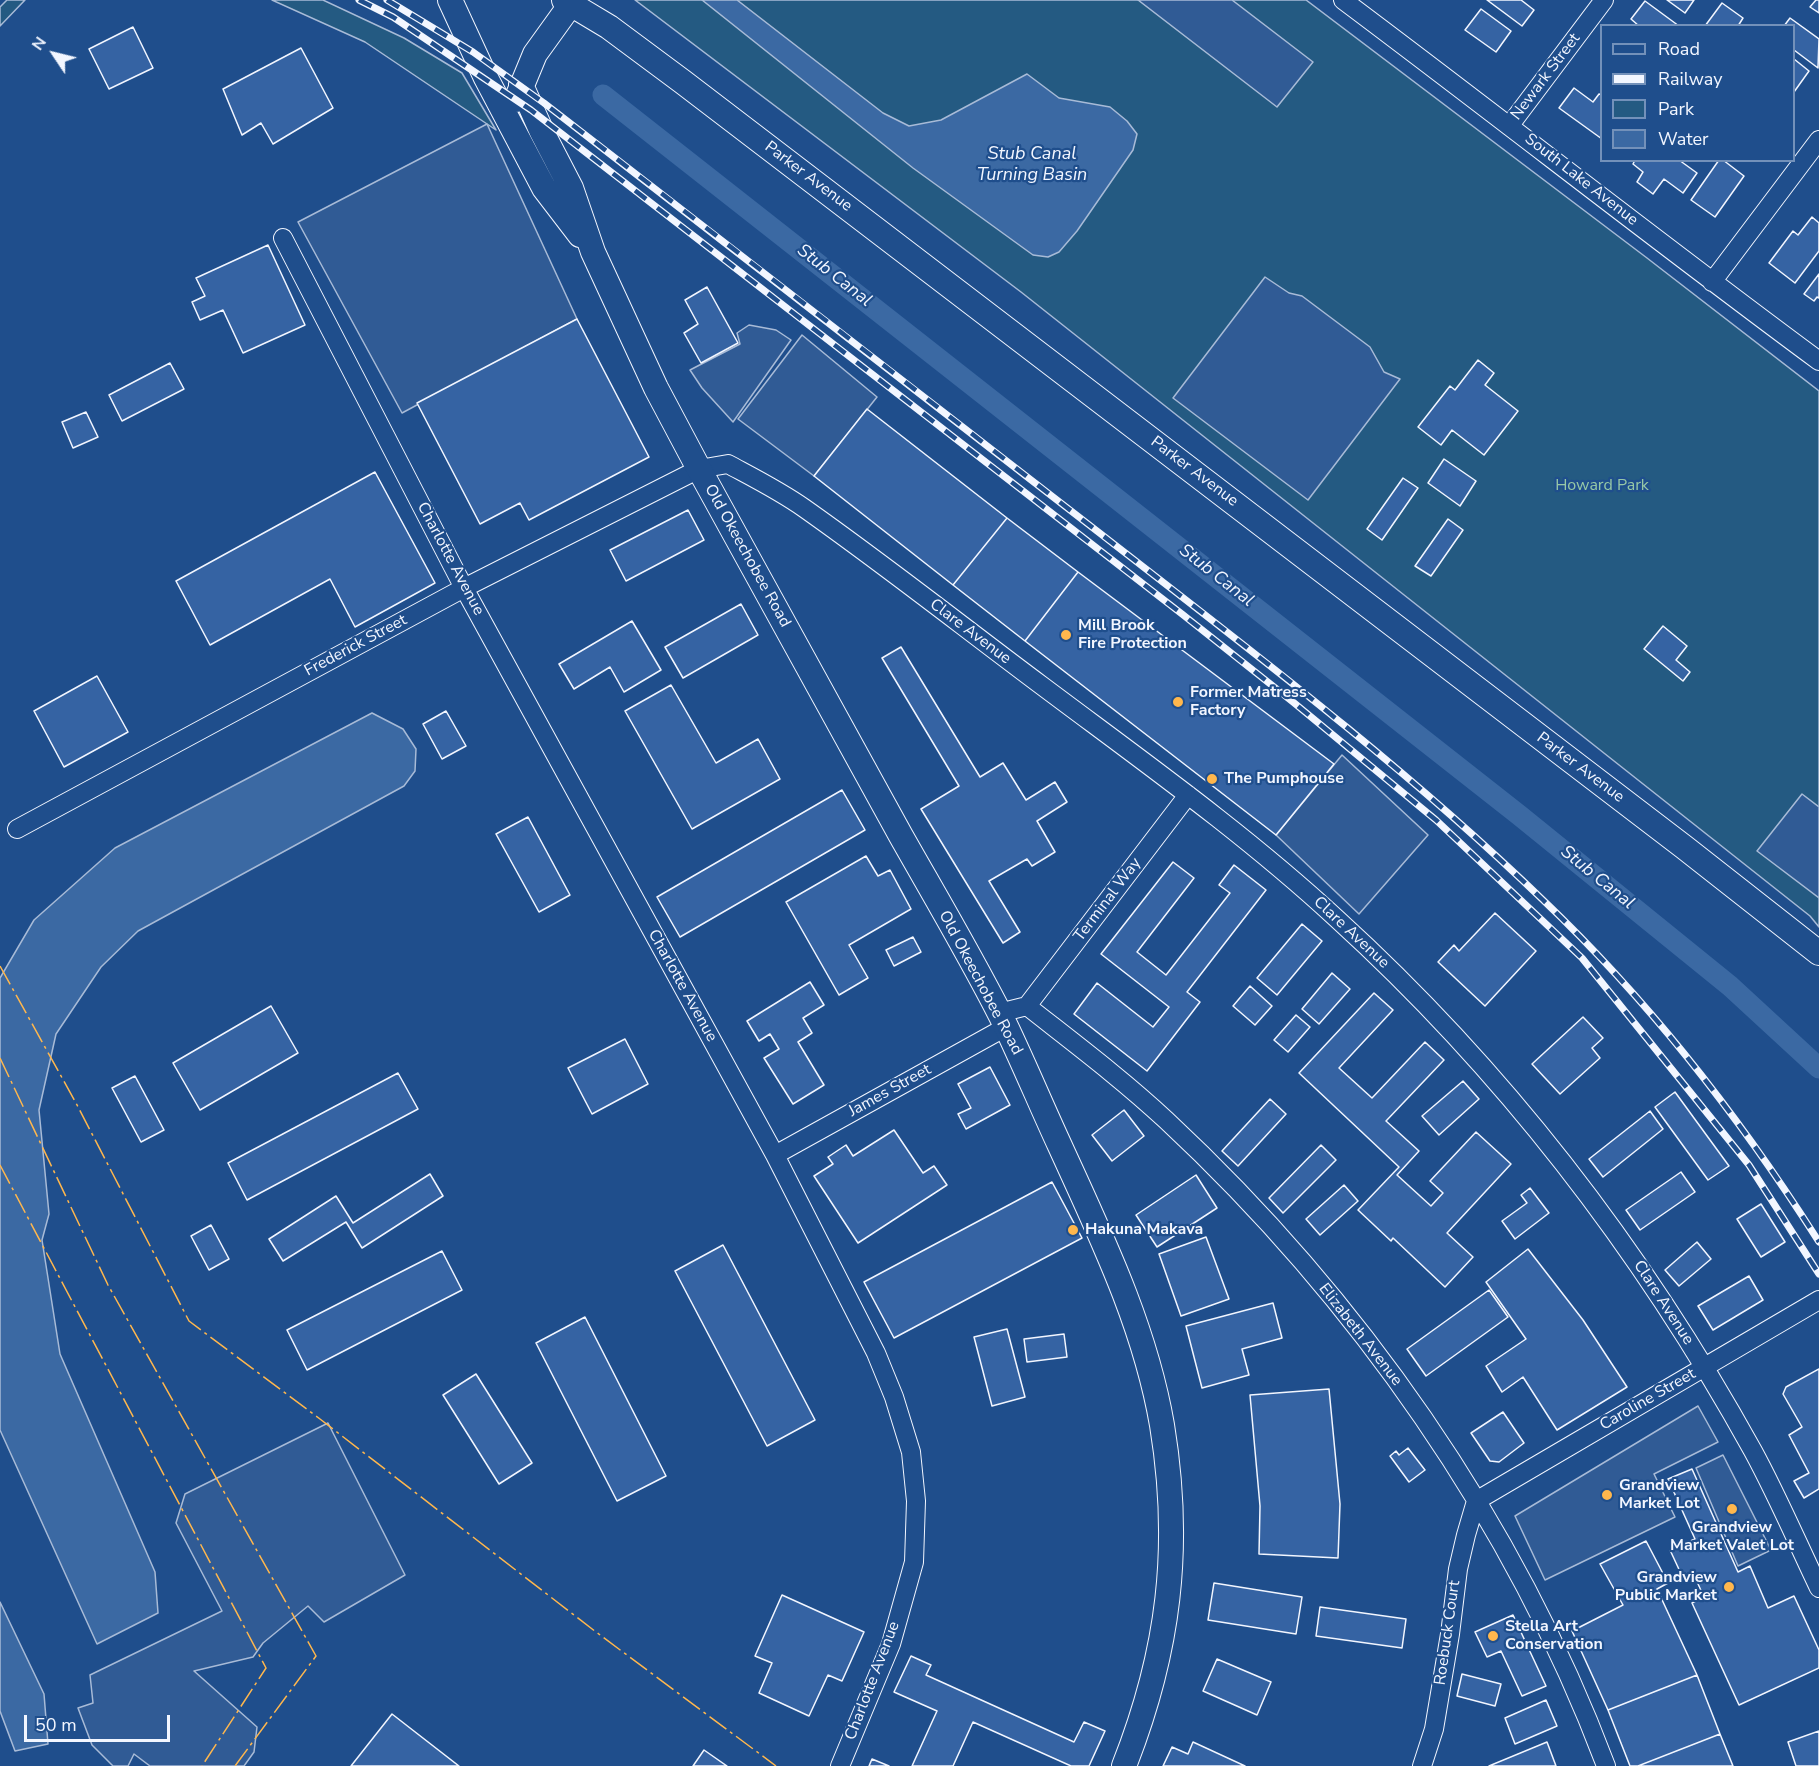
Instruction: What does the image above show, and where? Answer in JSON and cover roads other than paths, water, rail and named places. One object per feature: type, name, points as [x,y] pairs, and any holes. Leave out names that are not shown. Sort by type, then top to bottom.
[{"type":"street","name":"Old Okeechobee Road","points":[[450,0],[473,52],[544,188],[593,252]]},
{"type":"street","name":"South Lake Avenue","points":[[1342,0],[1819,361]]},
{"type":"street","name":"Newark Street","points":[[1510,125],[1604,0]]},
{"type":"street","points":[[511,128],[521,86],[535,54],[567,2]]},
{"type":"street","name":"Parker Avenue","points":[[567,2],[609,27],[683,82],[1674,839],[1819,953]]},
{"type":"street","name":"Old Okeechobee Road","points":[[521,86],[571,188],[593,252],[656,388],[1003,1020],[1123,1288],[1149,1369],[1161,1424],[1169,1479],[1171,1571],[1165,1624],[1153,1682],[1124,1766]]},
{"type":"street","points":[[1712,282],[1819,140]]},
{"type":"street","name":"Charlotte Avenue","points":[[283,238],[464,588],[775,1155],[876,1353],[894,1397],[911,1452],[916,1501],[914,1562],[891,1644],[840,1766]]},
{"type":"street","name":"Clare Avenue","points":[[699,469],[728,464],[801,506],[1188,795],[1264,855],[1336,917],[1388,966],[1470,1051],[1533,1123],[1591,1198],[1646,1275],[1705,1367],[1755,1455],[1819,1588]]},
{"type":"street","name":"Frederick Street","points":[[17,829],[464,588],[699,469]]},
{"type":"street","name":"Terminal Way","points":[[1027,1006],[1188,795]]},
{"type":"street","points":[[1003,1020],[1027,1006]]},
{"type":"street","name":"Elizabeth Avenue","points":[[1027,1006],[1098,1062],[1165,1120],[1228,1181],[1289,1246],[1346,1314],[1412,1402],[1476,1501],[1524,1587],[1564,1666],[1606,1766]]},
{"type":"street","name":"James Street","points":[[775,1155],[1003,1020]]},
{"type":"street","name":"Caroline Street","points":[[1476,1501],[1819,1300]]},
{"type":"street","name":"Roebuck Court","points":[[1422,1766],[1434,1729],[1458,1569],[1476,1501]]},
{"type":"water","name":"Stub Canal Turning Basin","points":[[702,0],[737,0],[883,113],[909,126],[941,120],[1027,74],[1059,98],[1110,107],[1127,121],[1137,134],[1133,150],[1077,231],[1059,252],[1048,257],[1033,255],[913,168]]},
{"type":"water","points":[[372,713],[403,729],[416,749],[415,771],[404,786],[138,931],[101,967],[56,1034],[39,1110],[49,1214],[42,1240],[60,1354],[155,1572],[158,1613],[97,1644],[0,1430],[0,978],[34,920],[115,848]]},
{"type":"water","points":[[0,1602],[44,1694],[48,1744],[15,1751],[0,1711]]},
{"type":"waterway","name":"Stub Canal","points":[[603,95],[1519,815],[1730,986],[1819,1068]]},
{"type":"railway","points":[[359,0],[393,17],[531,110],[1182,614],[1436,820],[1582,958],[1749,1165],[1819,1274]]},
{"type":"railway","points":[[387,0],[473,52],[544,103],[1268,664],[1436,802],[1543,900],[1620,979],[1656,1020],[1725,1106],[1819,1242]]},
{"type":"place","name":"Mill Brook Fire Protection","points":[[1066,635]]},
{"type":"place","name":"Former Matress Factory","points":[[1178,702]]},
{"type":"place","name":"The Pumphouse","points":[[1212,779]]},
{"type":"place","name":"Hakuna Makava","points":[[1073,1230]]},
{"type":"place","name":"Grandview Market Lot","points":[[1607,1495]]},
{"type":"place","name":"Grandview Market Valet Lot","points":[[1732,1509]]},
{"type":"place","name":"Grandview Public Market","points":[[1729,1587]]},
{"type":"place","name":"Stella Art Conservation","points":[[1493,1636]]},
{"type":"park label","name":"Howard Park","points":[[1602,486]]}]
